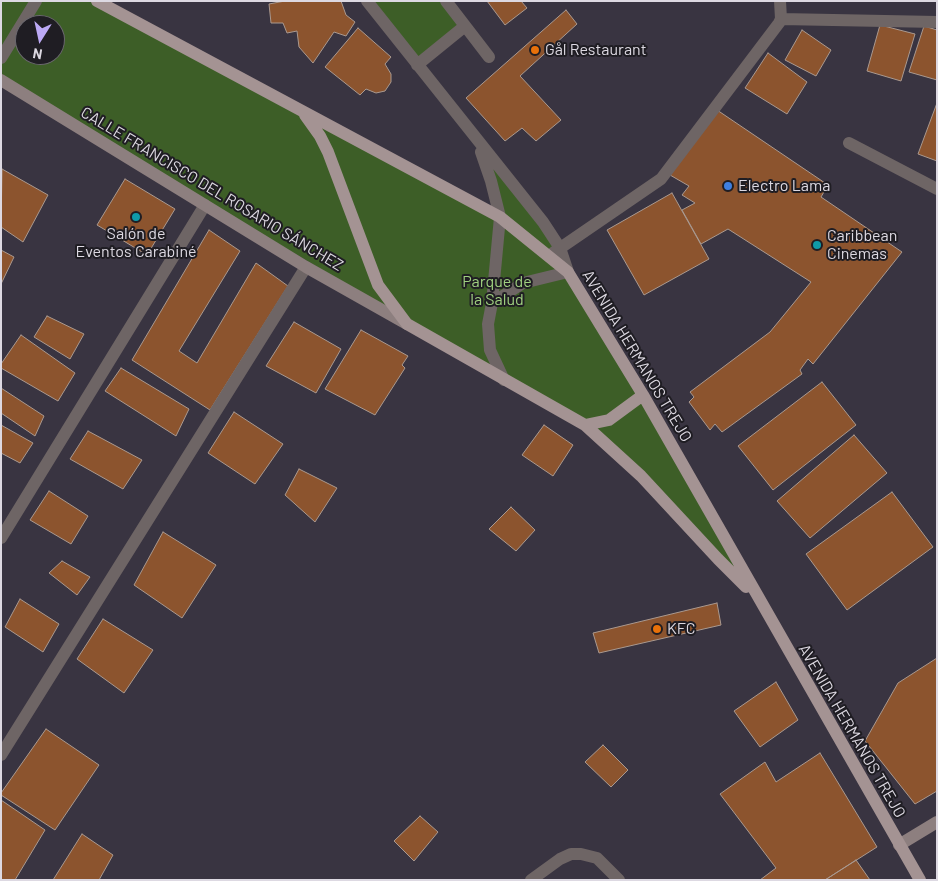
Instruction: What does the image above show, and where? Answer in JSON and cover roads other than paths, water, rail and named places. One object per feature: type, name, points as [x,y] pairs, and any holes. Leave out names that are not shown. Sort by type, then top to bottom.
[{"type":"main road","name":"AVENIDA HERMANOS TREJO","points":[[97,1],[500,217],[568,272],[643,395],[920,880]]},
{"type":"main road","name":"CALLE FRANCISCO DEL ROSARIO SÁNCHEZ","points":[[1,80],[306,267],[407,324]]},
{"type":"main road","name":"AVENIDA HERMANOS TREJO","points":[[303,112],[320,136],[328,152],[378,285],[407,324],[585,425],[641,476],[718,559],[757,597]]},
{"type":"main road","points":[[585,425],[609,420],[643,395]]},
{"type":"main road","points":[[899,845],[937,822]]},
{"type":"street","points":[[1,58],[36,1]]},
{"type":"street","points":[[367,1],[543,222],[560,248],[568,272],[523,283],[492,303]]},
{"type":"street","points":[[446,1],[489,57]]},
{"type":"street","points":[[549,256],[661,179],[781,19],[780,1]]},
{"type":"street","points":[[781,19],[937,22]]},
{"type":"street","points":[[417,65],[465,26]]},
{"type":"street","points":[[472,134],[483,155],[492,180],[500,217],[492,303],[488,324],[490,350],[504,380]]},
{"type":"street","points":[[850,143],[937,189]]},
{"type":"street","points":[[1,538],[205,205]]},
{"type":"street","points":[[1,755],[306,267]]},
{"type":"street","points":[[530,880],[560,859],[571,854],[581,854],[597,858],[619,880]]},
{"type":"place","name":"Gål Restaurant","points":[[535,50]]},
{"type":"place","name":"Electro Lama","points":[[728,186]]},
{"type":"place","name":"Salón de Eventos Carabiné","points":[[136,217]]},
{"type":"place","name":"Caribbean Cinemas","points":[[817,245]]},
{"type":"place","name":"KFC","points":[[657,629]]},
{"type":"park label","name":"Parque de la Salud","points":[[497,291]]}]
